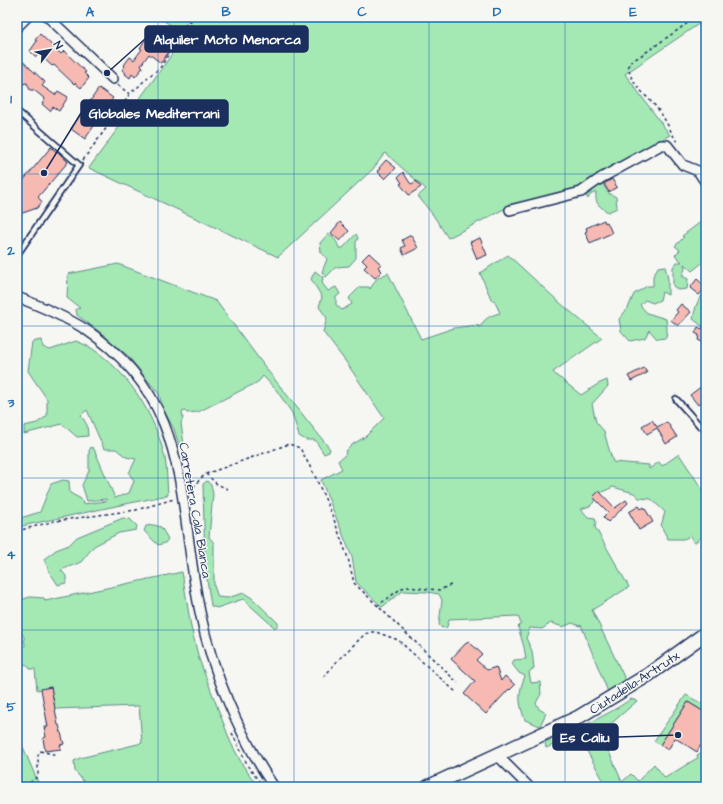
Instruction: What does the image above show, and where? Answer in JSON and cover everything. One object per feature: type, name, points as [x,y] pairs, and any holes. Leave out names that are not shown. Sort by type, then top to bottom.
[{"type":"main road","name":"Ciutadella-Artrutx","points":[[428,787],[577,718],[632,686],[706,633]]},
{"type":"street","points":[[17,27],[26,17]]},
{"type":"street","points":[[48,17],[113,79]]},
{"type":"street","points":[[510,210],[581,192],[601,178],[661,145],[667,145],[682,165],[698,171],[706,183]]},
{"type":"street","name":"Carretera Cala Blanca","points":[[17,297],[51,311],[84,328],[118,354],[131,367],[152,397],[171,440],[178,499],[206,638],[244,739],[274,787]]},
{"type":"street","points":[[497,755],[529,787]]},
{"type":"lane","points":[[17,111],[79,165],[17,255]]},
{"type":"lane","points":[[676,399],[700,426],[706,421]]},
{"type":"path","points":[[79,165],[110,125],[130,93],[160,68],[192,17]]},
{"type":"path","points":[[678,143],[657,108],[641,91],[632,78],[628,68],[629,63],[696,17]]},
{"type":"path","points":[[113,79],[119,86],[130,93]]},
{"type":"path","points":[[17,531],[55,521],[136,510],[178,499],[190,492],[206,474],[289,444],[300,448],[315,476],[333,517],[348,558],[354,583],[458,683]]},
{"type":"path","points":[[206,474],[217,484],[230,490]]},
{"type":"path","points":[[377,606],[402,588],[406,587],[440,590],[453,584]]},
{"type":"path","points":[[324,678],[337,661],[365,634],[376,632],[398,640],[457,693]]},
{"type":"path","points":[[230,727],[249,768],[263,787]]},
{"type":"path","points":[[26,787],[27,784],[38,776],[38,756],[40,751],[57,756]]},
{"type":"green space","points":[[163,17],[192,17],[180,31],[161,19]]},
{"type":"green space","points":[[194,17],[706,17],[706,19],[625,74],[670,135],[577,188],[527,201],[515,206],[508,204],[506,208],[448,238],[418,196],[426,189],[385,153],[373,169],[278,257],[89,168],[170,57]]},
{"type":"green space","points":[[595,184],[603,184],[608,193],[616,197],[617,208],[608,212],[602,208],[597,202],[596,192],[590,195],[588,199],[586,196],[587,190]]},
{"type":"green space","points":[[706,218],[706,260],[692,271],[684,264],[685,269],[682,276],[688,279],[687,289],[678,290],[673,286],[673,267],[677,262],[682,262],[675,255],[680,250],[675,246],[684,237],[682,236]]},
{"type":"green space","points":[[328,234],[332,236],[339,248],[343,248],[356,234],[358,238],[356,242],[356,258],[349,266],[336,267],[326,277],[322,272],[327,259],[321,252],[320,243]]},
{"type":"green space","points":[[508,255],[559,302],[602,338],[553,372],[581,395],[607,380],[608,386],[592,404],[596,422],[604,431],[613,462],[649,465],[649,469],[659,462],[662,466],[679,454],[706,495],[706,534],[694,543],[690,536],[684,539],[668,539],[661,526],[665,512],[651,499],[639,498],[634,493],[613,487],[600,493],[590,506],[581,509],[588,517],[595,518],[595,527],[629,587],[592,610],[626,681],[608,692],[581,625],[572,623],[563,627],[551,623],[542,629],[530,628],[526,638],[532,651],[534,668],[529,672],[531,683],[540,682],[541,694],[536,703],[539,709],[546,713],[540,726],[525,720],[520,703],[520,693],[525,676],[519,673],[512,664],[514,660],[526,659],[518,627],[521,624],[518,616],[449,619],[447,627],[442,628],[439,625],[442,600],[439,594],[427,592],[403,591],[382,607],[356,582],[352,557],[321,480],[342,469],[338,461],[346,454],[345,452],[353,444],[365,437],[384,418],[346,362],[323,332],[327,318],[319,307],[322,297],[311,279],[315,271],[323,277],[322,283],[328,291],[336,287],[340,294],[336,297],[336,305],[342,310],[352,304],[349,298],[360,287],[369,287],[370,289],[377,278],[388,273],[421,339],[454,328],[478,325],[478,327],[481,326],[489,317],[500,313],[494,300],[492,301],[480,273]]},
{"type":"green space","points":[[118,264],[216,301],[268,371],[330,449],[329,452],[324,454],[315,440],[306,440],[299,436],[292,413],[277,391],[263,376],[256,383],[198,412],[182,412],[183,418],[181,423],[184,445],[179,445],[174,429],[163,409],[159,394],[128,356],[77,315],[76,309],[80,308],[67,298],[68,274]]},
{"type":"green space","points":[[665,266],[668,279],[668,295],[662,292],[660,300],[653,303],[645,300],[640,305],[647,313],[666,319],[666,338],[657,339],[649,330],[645,338],[630,341],[621,331],[619,319],[628,308],[634,294],[647,286],[653,286],[653,276],[658,267]]},
{"type":"green space","points":[[706,292],[706,329],[693,319],[698,301]]},
{"type":"green space","points":[[41,340],[43,347],[50,350],[76,341],[95,350],[121,373],[140,399],[148,413],[161,443],[166,463],[168,495],[17,527],[17,519],[40,512],[51,484],[63,480],[69,481],[70,493],[81,499],[83,504],[107,501],[106,499],[87,501],[82,485],[89,471],[89,451],[91,447],[94,449],[115,498],[129,493],[134,481],[129,473],[136,459],[126,457],[116,449],[104,449],[87,410],[81,415],[87,425],[88,436],[77,437],[62,424],[24,434],[24,426],[37,423],[47,416],[47,399],[28,371],[32,342]]},
{"type":"green space","points":[[207,481],[211,485],[213,494],[209,537],[214,543],[214,586],[218,597],[227,598],[244,593],[252,598],[278,623],[275,628],[243,599],[217,608],[211,606],[205,566],[203,484]]},
{"type":"green space","points":[[123,518],[130,519],[137,526],[136,530],[119,533],[94,546],[81,562],[61,570],[66,576],[66,583],[58,585],[49,571],[44,559],[56,550],[69,545],[77,537]]},
{"type":"green space","points":[[154,525],[161,527],[168,539],[165,543],[158,545],[144,531],[146,526]]},
{"type":"green space","points":[[182,572],[191,627],[199,659],[231,743],[242,764],[258,787],[88,787],[75,771],[74,761],[80,758],[142,743],[139,706],[55,709],[51,687],[37,690],[35,669],[30,669],[27,665],[17,661],[17,653],[25,646],[24,637],[18,627],[17,601],[30,597],[44,598],[45,601]]},
{"type":"green space","points":[[686,695],[706,706],[706,713],[688,702],[660,745],[654,741]]},
{"type":"green space","points":[[631,699],[637,701],[597,736],[610,754],[622,782],[631,774],[638,781],[654,764],[665,778],[698,758],[697,755],[702,752],[706,755],[706,787],[607,787],[583,744],[567,739],[546,748],[545,742],[590,723]]},
{"type":"green space","points":[[23,747],[40,787],[17,787],[17,748]]},
{"type":"building","points":[[154,25],[169,36],[175,28],[182,33],[161,63],[149,54],[141,65],[143,67],[135,77],[132,74],[130,78],[122,70],[125,66],[124,65],[130,57],[134,60],[142,49],[140,48]]},
{"type":"building","points":[[40,34],[61,54],[64,51],[86,72],[84,73],[89,78],[81,88],[75,83],[74,84],[54,65],[52,66],[39,54],[36,57],[30,51],[37,41],[35,40]]},
{"type":"building","points":[[17,56],[45,82],[42,86],[55,95],[58,91],[68,97],[59,111],[53,107],[50,111],[42,104],[45,99],[34,90],[30,90],[27,83],[22,84],[20,76],[17,77]]},
{"type":"building","points":[[99,88],[113,98],[85,139],[71,129]]},
{"type":"building","points":[[51,147],[68,162],[38,197],[42,202],[37,208],[17,215],[17,188]]},
{"type":"building","points":[[386,160],[396,168],[385,179],[377,171]]},
{"type":"building","points":[[403,172],[410,183],[412,184],[416,181],[421,187],[409,195],[400,184],[402,183],[398,177]]},
{"type":"building","points":[[612,179],[617,187],[609,192],[604,184]]},
{"type":"building","points":[[604,220],[605,223],[607,222],[612,233],[590,243],[585,232],[587,231],[586,228]]},
{"type":"building","points":[[340,222],[349,231],[340,241],[331,233]]},
{"type":"building","points":[[411,235],[418,248],[404,255],[401,248],[405,246],[402,240]]},
{"type":"building","points":[[480,238],[487,255],[477,259],[470,242]]},
{"type":"building","points":[[369,253],[381,264],[378,267],[382,271],[375,278],[364,268],[367,265],[362,260]]},
{"type":"building","points":[[697,279],[706,287],[699,295],[690,288]]},
{"type":"building","points":[[681,304],[691,312],[678,326],[671,320],[678,312],[676,310]]},
{"type":"building","points":[[706,320],[706,344],[698,340],[699,335],[695,333],[698,327],[702,329]]},
{"type":"building","points":[[644,368],[647,373],[631,381],[628,376]]},
{"type":"building","points":[[702,386],[706,392],[706,398],[698,405],[690,395]]},
{"type":"building","points":[[652,420],[657,427],[667,422],[677,437],[666,444],[657,428],[647,434],[642,426]]},
{"type":"building","points":[[599,491],[615,508],[626,500],[628,503],[608,522],[603,517],[608,512],[593,497]]},
{"type":"building","points":[[639,506],[641,509],[644,507],[653,522],[639,530],[629,512]]},
{"type":"building","points":[[468,641],[482,654],[476,660],[487,670],[496,667],[501,681],[505,676],[515,685],[510,690],[509,689],[486,714],[464,694],[475,681],[451,659]]},
{"type":"building","points":[[51,687],[58,725],[64,744],[60,745],[61,749],[45,751],[43,738],[46,737],[44,727],[48,727],[41,689]]},
{"type":"building","points":[[688,702],[706,713],[706,750],[700,746],[697,752],[675,738],[668,750],[660,745]]},
{"type":"place","name":"Alquiler Moto Menorca","points":[[107,73]]},
{"type":"place","name":"Globales Mediterrani","points":[[44,173]]},
{"type":"place","name":"Es Caliu","points":[[678,735]]}]
